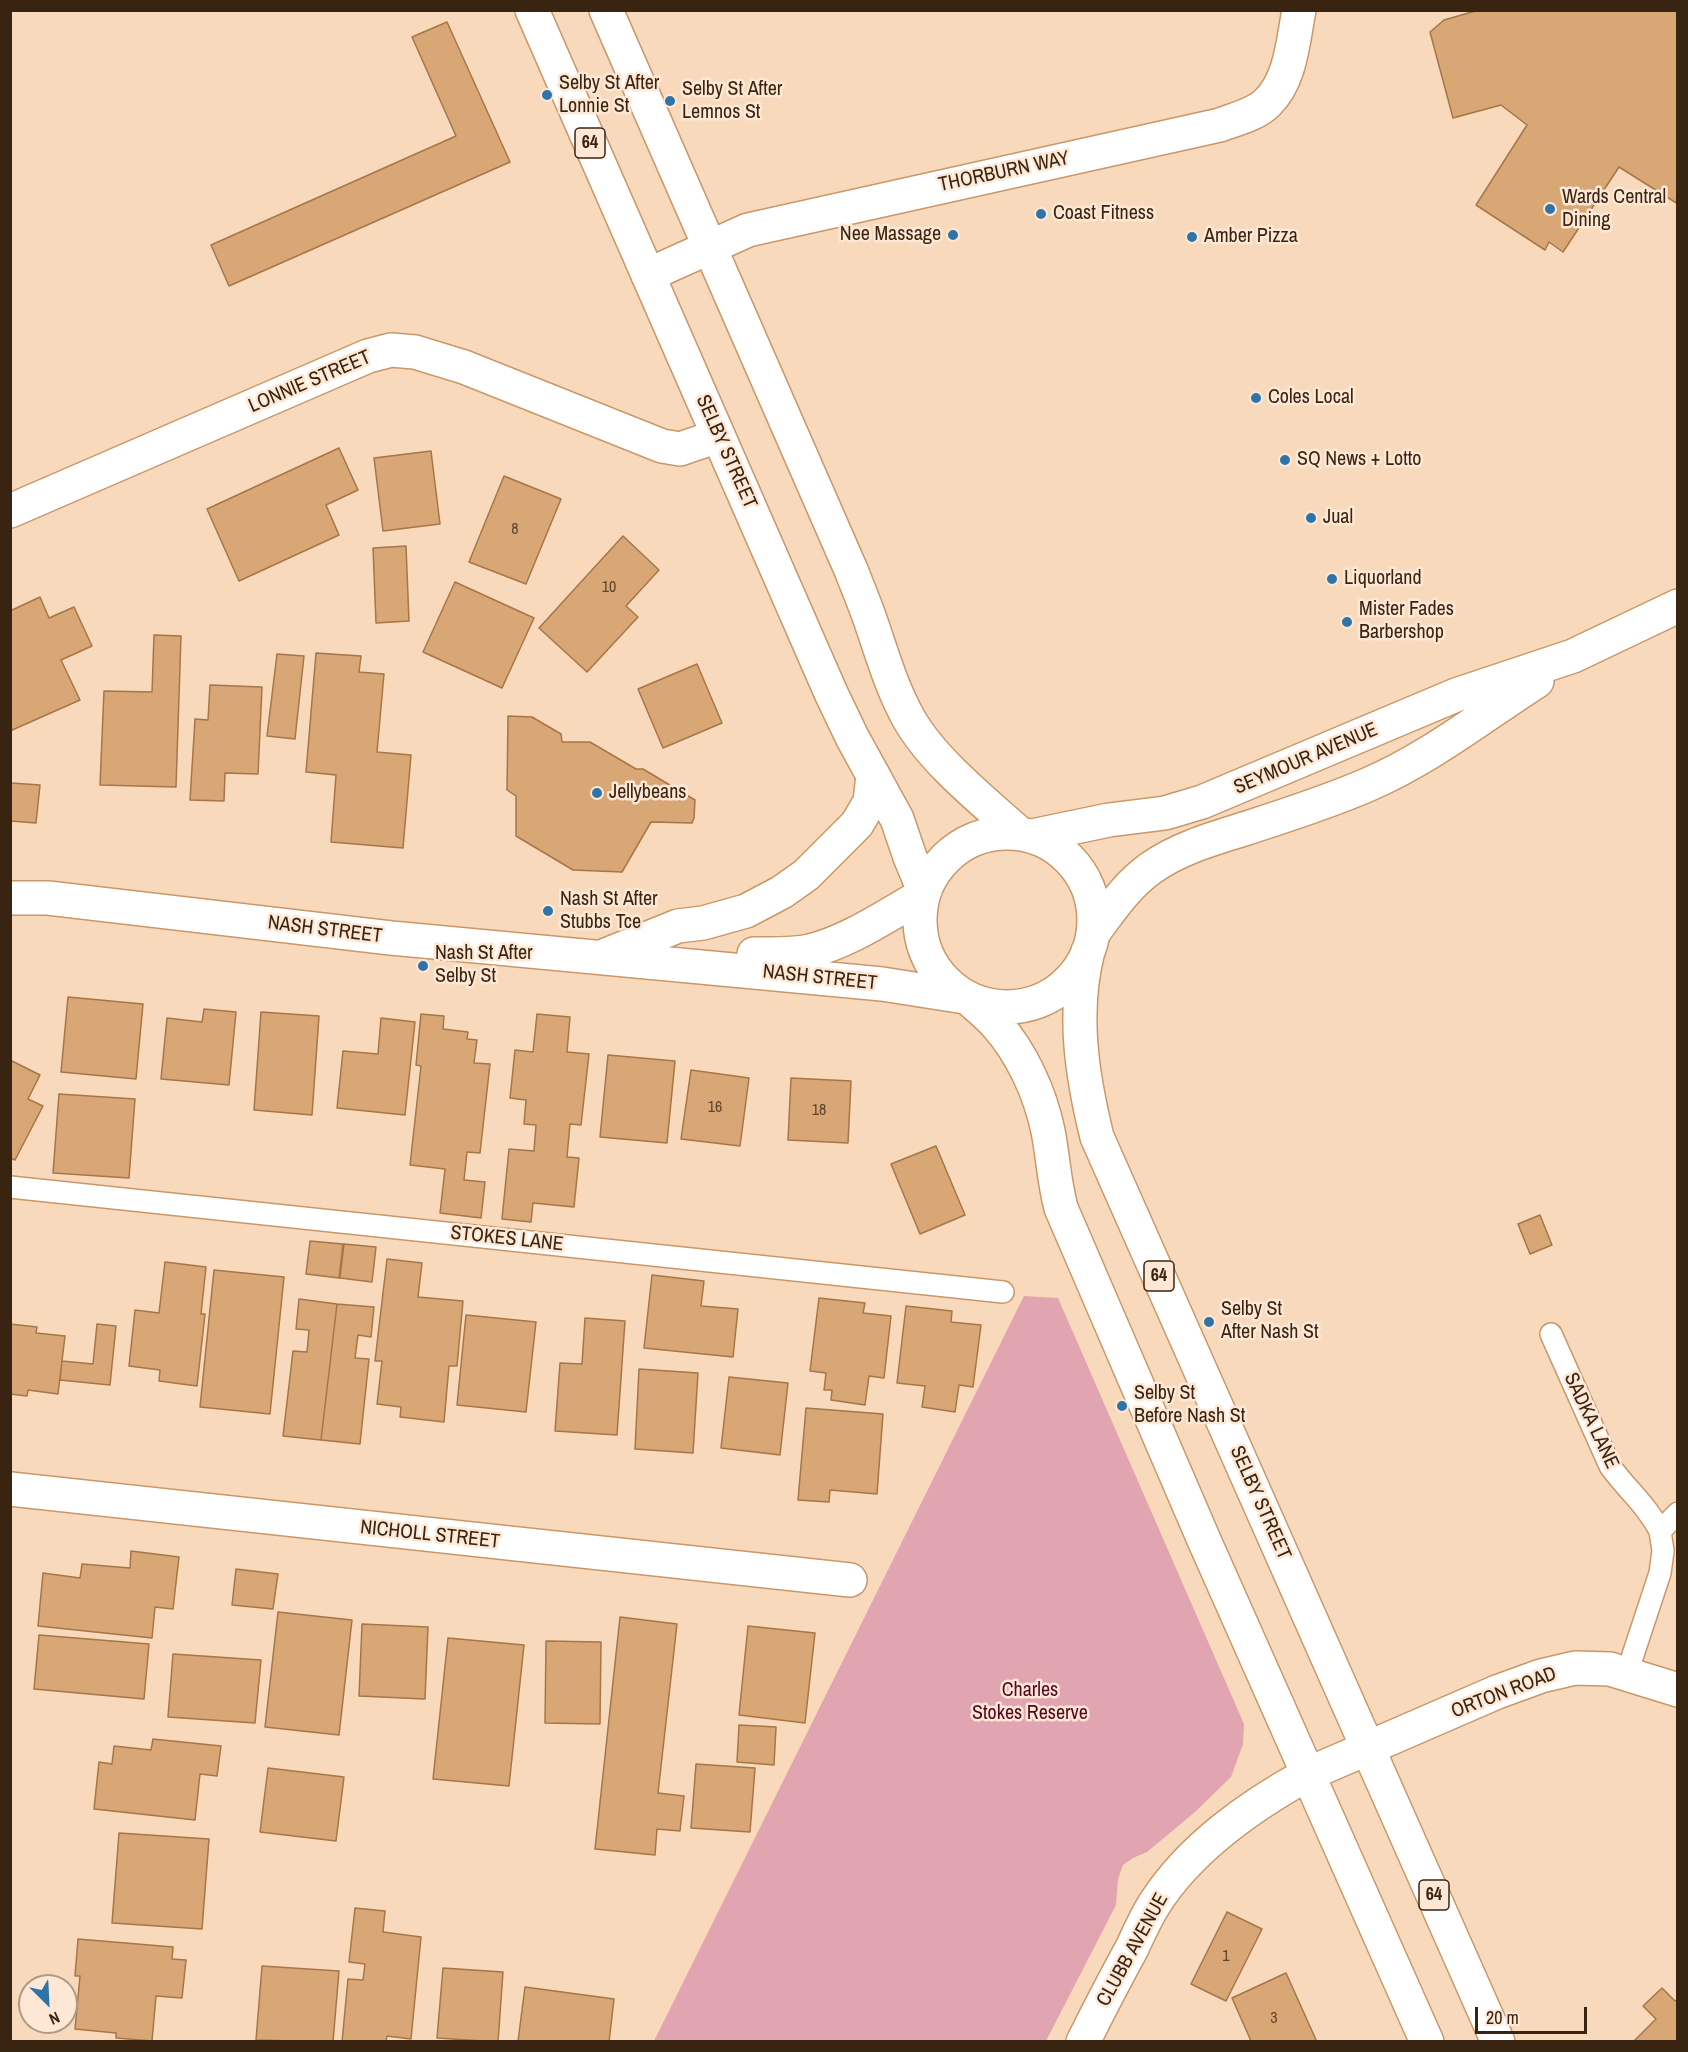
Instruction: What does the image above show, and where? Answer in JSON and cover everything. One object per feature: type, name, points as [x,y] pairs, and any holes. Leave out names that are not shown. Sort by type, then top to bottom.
[{"type":"main road","name":"SELBY STREET","points":[[532,10],[831,693],[900,825],[924,893]]},
{"type":"main road","points":[[606,10],[851,570],[872,623],[885,666],[909,720],[944,763],[1026,835]]},
{"type":"main road","name":"THORBURN WAY","points":[[648,275],[748,230],[1220,125],[1249,114],[1267,104],[1281,85],[1289,62],[1299,10]]},
{"type":"main road","name":"LONNIE STREET","points":[[10,511],[368,356],[391,350],[416,352],[464,367],[662,446],[680,449],[718,436]]},
{"type":"main road","name":"SEYMOUR AVENUE","points":[[1026,835],[1109,820],[1156,815],[1202,802],[1456,695],[1573,656],[1677,606]]},
{"type":"main road","name":"SEYMOUR AVENUE","points":[[1091,941],[1122,894],[1150,868],[1167,858],[1223,835],[1340,796],[1395,772],[1446,742],[1573,656]]},
{"type":"main road","points":[[602,957],[678,926],[703,923],[746,911],[782,892],[812,870],[857,824],[870,801],[873,775]]},
{"type":"main road","points":[[1026,835],[992,834],[967,842],[942,861],[929,879],[919,917],[920,934],[925,952],[941,978],[996,1024],[1032,1081],[1045,1119],[1061,1208],[1204,1540],[1427,2042]]},
{"type":"main road","name":"64","points":[[1026,835],[1048,843],[1063,853],[1081,873],[1094,905],[1091,941]]},
{"type":"main road","name":"NASH STREET","points":[[10,880],[48,898]]},
{"type":"main road","name":"NASH STREET","points":[[602,957],[790,954],[808,951],[841,940],[924,893]]},
{"type":"main road","name":"NASH STREET","points":[[10,898],[48,898],[391,938],[882,984],[967,998]]},
{"type":"main road","name":"SELBY STREET","points":[[1091,941],[1082,975],[1080,1027],[1085,1078],[1098,1137],[1498,2042]]},
{"type":"main road","points":[[967,998],[978,1003],[999,1007],[1017,1007],[1036,1003],[1058,991],[1071,979],[1084,961],[1091,941]]},
{"type":"main road","name":"NICHOLL STREET","points":[[10,1489],[850,1580]]},
{"type":"main road","name":"ORTON ROAD","points":[[1369,1749],[1497,1692],[1541,1676],[1575,1668],[1610,1669],[1677,1690]]},
{"type":"main road","name":"CLUBB AVENUE","points":[[1083,2042],[1155,1903],[1176,1875],[1248,1810],[1308,1774],[1369,1749]]},
{"type":"lane","name":"STOKES LANE","points":[[10,1187],[1003,1292]]},
{"type":"lane","name":"SADKA LANE","points":[[1551,1334],[1610,1466],[1621,1482],[1650,1512],[1660,1531],[1663,1551],[1660,1574],[1627,1673]]},
{"type":"lane","points":[[1660,1531],[1677,1513]]},
{"type":"green space","name":"Charles Stokes Reserve","points":[[1024,1296],[1058,1298],[1244,1724],[1243,1744],[1231,1777],[1195,1812],[1147,1852],[1123,1865],[1118,1879],[1116,1905],[1046,2041],[654,2041]]},
{"type":"building","points":[[1479,10],[1678,10],[1678,204],[1619,167],[1563,252],[1549,242],[1545,250],[1476,205],[1527,125],[1501,105],[1453,118],[1430,32],[1444,20]]},
{"type":"building","points":[[447,22],[510,162],[229,286],[211,245],[456,136],[412,37]]},
{"type":"building","points":[[339,448],[358,490],[326,505],[339,535],[239,581],[207,509]]},
{"type":"building","points":[[431,451],[440,524],[383,531],[374,458]]},
{"type":"building","points":[[504,476],[561,499],[526,584],[469,562]]},
{"type":"building","points":[[623,536],[659,570],[626,606],[638,617],[587,672],[539,628]]},
{"type":"building","points":[[406,546],[409,621],[376,623],[373,548]]},
{"type":"building","points":[[455,582],[534,618],[502,688],[423,652]]},
{"type":"building","points":[[40,597],[49,618],[74,607],[92,646],[61,660],[80,700],[10,731],[10,611]]},
{"type":"building","points":[[154,635],[181,636],[176,787],[100,785],[104,691],[152,692]]},
{"type":"building","points":[[316,653],[361,656],[359,672],[384,674],[377,752],[411,755],[403,848],[331,842],[336,775],[306,772]]},
{"type":"building","points":[[277,654],[304,656],[295,739],[267,736]]},
{"type":"building","points":[[697,664],[722,723],[663,748],[638,689]]},
{"type":"building","points":[[210,685],[262,687],[258,774],[225,773],[224,801],[190,800],[195,719],[208,720]]},
{"type":"building","name":"Jellybeans","points":[[508,716],[532,717],[561,734],[562,742],[590,742],[636,769],[643,769],[695,800],[692,823],[651,822],[622,872],[573,870],[516,836],[516,796],[507,790]]},
{"type":"building","points":[[10,781],[40,785],[36,823],[10,821]]},
{"type":"building","points":[[68,997],[143,1004],[136,1079],[61,1072]]},
{"type":"building","points":[[204,1009],[236,1012],[229,1085],[161,1079],[167,1018],[202,1022]]},
{"type":"building","points":[[261,1012],[319,1016],[312,1115],[254,1110]]},
{"type":"building","points":[[421,1014],[444,1016],[443,1029],[468,1032],[467,1039],[477,1040],[474,1063],[490,1064],[480,1153],[467,1152],[464,1180],[485,1182],[481,1218],[440,1213],[445,1169],[410,1165],[421,1066],[416,1065]]},
{"type":"building","points":[[537,1014],[570,1017],[567,1052],[589,1054],[581,1125],[570,1124],[567,1157],[579,1158],[574,1207],[533,1203],[531,1222],[502,1219],[509,1149],[534,1151],[536,1125],[524,1124],[526,1100],[510,1098],[515,1050],[533,1052]]},
{"type":"building","points":[[381,1018],[415,1022],[405,1115],[337,1108],[343,1051],[378,1054]]},
{"type":"building","points":[[608,1055],[675,1061],[667,1143],[600,1137]]},
{"type":"building","points":[[10,1060],[40,1075],[28,1099],[43,1106],[15,1160],[10,1158]]},
{"type":"building","points":[[691,1070],[749,1078],[740,1146],[681,1139]]},
{"type":"building","points":[[791,1078],[851,1081],[848,1143],[788,1140]]},
{"type":"building","points":[[59,1094],[135,1099],[129,1178],[53,1173]]},
{"type":"building","points":[[936,1146],[965,1215],[920,1234],[891,1164]]},
{"type":"building","points":[[1540,1215],[1552,1245],[1530,1254],[1518,1224]]},
{"type":"building","points":[[310,1241],[343,1244],[339,1278],[306,1274]]},
{"type":"building","points":[[344,1244],[376,1247],[372,1282],[340,1278]]},
{"type":"building","points":[[387,1259],[422,1263],[418,1297],[463,1301],[457,1366],[449,1366],[444,1422],[400,1417],[401,1407],[377,1404],[382,1361],[375,1361]]},
{"type":"building","points":[[165,1262],[206,1267],[201,1314],[205,1314],[197,1386],[159,1381],[160,1370],[129,1366],[135,1310],[159,1313]]},
{"type":"building","points":[[214,1270],[284,1277],[270,1414],[200,1407]]},
{"type":"building","points":[[652,1275],[704,1281],[701,1306],[738,1309],[733,1357],[644,1348]]},
{"type":"building","points":[[819,1298],[865,1303],[863,1313],[891,1316],[884,1378],[869,1376],[865,1405],[831,1400],[832,1390],[824,1390],[826,1373],[810,1371]]},
{"type":"building","points":[[299,1299],[337,1304],[321,1440],[283,1436],[293,1351],[307,1352],[309,1330],[296,1329]]},
{"type":"building","points":[[337,1304],[374,1307],[371,1337],[358,1335],[355,1358],[369,1359],[360,1444],[321,1440]]},
{"type":"building","points":[[906,1306],[952,1311],[951,1322],[981,1325],[973,1387],[959,1385],[955,1412],[922,1407],[925,1386],[897,1383]]},
{"type":"building","points":[[466,1315],[536,1322],[526,1412],[457,1405]]},
{"type":"building","points":[[585,1318],[625,1321],[617,1435],[555,1431],[560,1363],[582,1364]]},
{"type":"building","points":[[10,1324],[37,1327],[36,1333],[65,1336],[58,1394],[28,1390],[27,1396],[10,1394]]},
{"type":"building","points":[[97,1324],[116,1326],[110,1385],[60,1380],[62,1361],[93,1364]]},
{"type":"building","points":[[639,1369],[698,1373],[693,1453],[635,1449]]},
{"type":"building","points":[[729,1377],[788,1383],[780,1455],[721,1448]]},
{"type":"building","points":[[806,1408],[883,1414],[877,1494],[830,1490],[829,1502],[798,1500]]},
{"type":"building","points":[[131,1551],[179,1557],[173,1609],[155,1607],[152,1638],[38,1626],[43,1573],[80,1578],[82,1564],[130,1568]]},
{"type":"building","points":[[236,1569],[278,1574],[273,1609],[232,1605]]},
{"type":"building","points":[[278,1612],[352,1620],[339,1735],[265,1727]]},
{"type":"building","points":[[620,1617],[677,1624],[658,1793],[684,1796],[680,1831],[657,1829],[655,1855],[595,1849]]},
{"type":"building","points":[[362,1624],[428,1627],[425,1699],[359,1696]]},
{"type":"building","points":[[748,1626],[815,1633],[805,1723],[739,1715]]},
{"type":"building","points":[[39,1635],[149,1644],[144,1699],[34,1689]]},
{"type":"building","points":[[448,1638],[524,1645],[509,1786],[433,1779]]},
{"type":"building","points":[[546,1641],[601,1642],[600,1724],[545,1723]]},
{"type":"building","points":[[173,1654],[261,1660],[255,1723],[168,1717]]},
{"type":"building","points":[[739,1725],[776,1727],[774,1765],[737,1762]]},
{"type":"building","points":[[153,1739],[221,1746],[217,1776],[200,1774],[195,1820],[94,1809],[99,1762],[112,1764],[114,1746],[151,1750]]},
{"type":"building","points":[[696,1764],[755,1768],[750,1832],[691,1828]]},
{"type":"building","points":[[268,1768],[344,1777],[336,1841],[260,1832]]},
{"type":"building","points":[[119,1833],[209,1839],[202,1929],[112,1923]]},
{"type":"building","points":[[355,1908],[385,1911],[383,1932],[421,1937],[411,2039],[387,2036],[386,2042],[342,2042],[348,1979],[363,1980],[365,1964],[349,1962]]},
{"type":"building","points":[[1227,1912],[1262,1929],[1226,2001],[1191,1984]]},
{"type":"building","points":[[78,1939],[173,1947],[172,1959],[186,1960],[182,1998],[156,1996],[152,2041],[116,2038],[116,2033],[78,2029],[80,1976],[75,1974]]},
{"type":"building","points":[[262,1966],[339,1971],[333,2042],[256,2040]]},
{"type":"building","points":[[443,1968],[503,1972],[498,2042],[437,2038]]},
{"type":"building","points":[[1286,1973],[1317,2042],[1249,2042],[1251,2041],[1232,1998]]},
{"type":"building","points":[[525,1987],[614,1999],[609,2042],[518,2041]]},
{"type":"building","points":[[1662,1988],[1675,2001],[1678,1999],[1678,2042],[1633,2042],[1656,2019],[1643,2006]]},
{"type":"place","name":"Selby St After Lonnie St","points":[[547,95]]},
{"type":"place","name":"Selby St After Lemnos St","points":[[670,101]]},
{"type":"place","name":"Wards Central Dining","points":[[1550,209]]},
{"type":"place","name":"Coast Fitness","points":[[1041,214]]},
{"type":"place","name":"Nee Massage","points":[[953,235]]},
{"type":"place","name":"Amber Pizza","points":[[1192,237]]},
{"type":"place","name":"Coles Local","points":[[1256,398]]},
{"type":"place","name":"SQ News + Lotto","points":[[1285,460]]},
{"type":"place","name":"Jual","points":[[1311,518]]},
{"type":"place","name":"Liquorland","points":[[1332,579]]},
{"type":"place","name":"Mister Fades Barbershop","points":[[1347,622]]},
{"type":"place","name":"Jellybeans","points":[[597,793]]},
{"type":"place","name":"Nash St After Stubbs Tce","points":[[548,911]]},
{"type":"place","name":"Nash St After Selby St","points":[[423,966]]},
{"type":"place","name":"Selby St After Nash St","points":[[1209,1322]]},
{"type":"place","name":"Selby St Before Nash St","points":[[1122,1406]]}]
